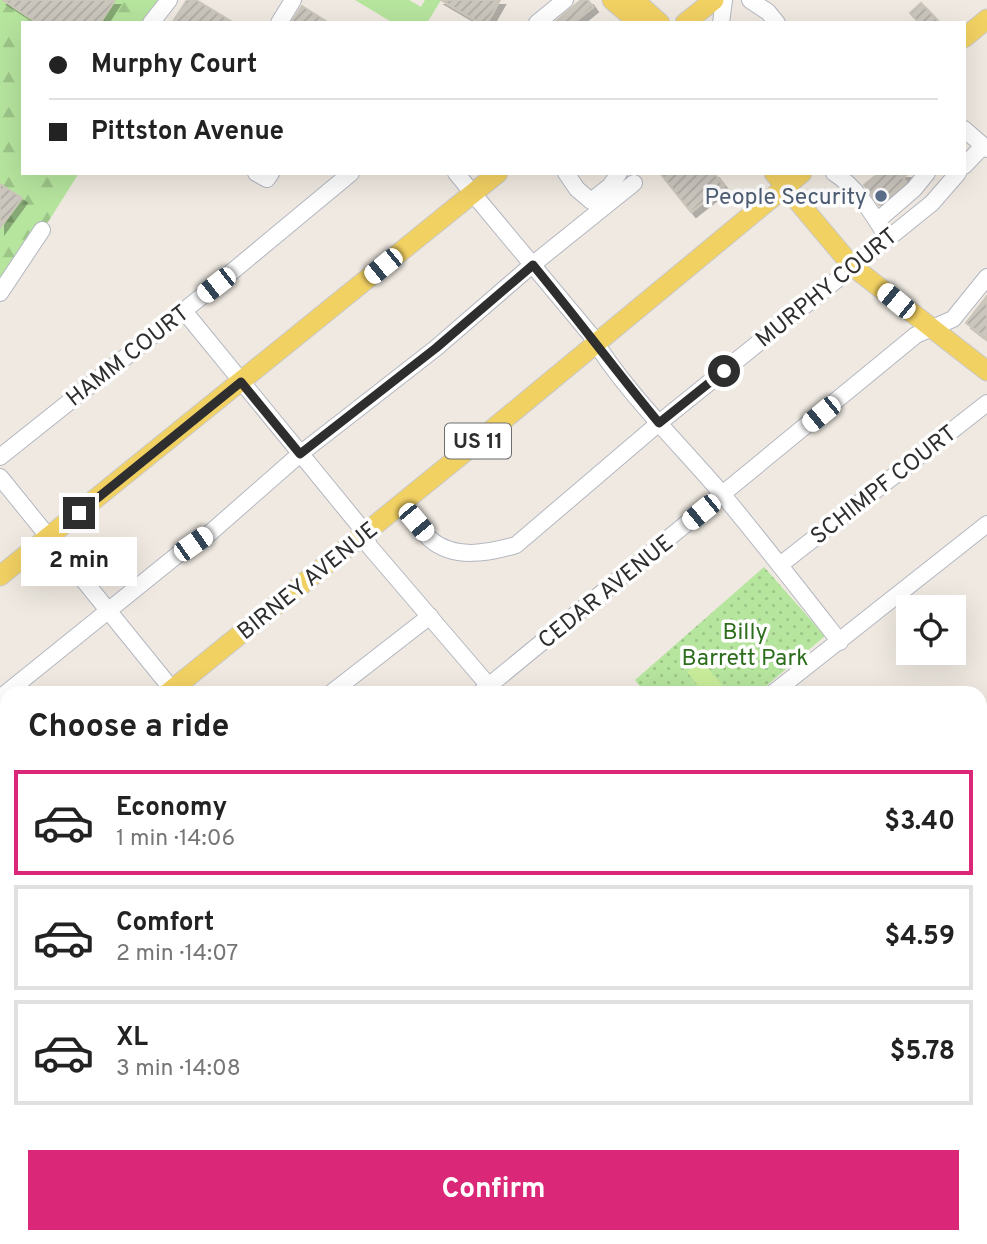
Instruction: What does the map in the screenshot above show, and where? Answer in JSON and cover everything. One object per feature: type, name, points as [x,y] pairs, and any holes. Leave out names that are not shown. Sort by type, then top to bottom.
[{"type":"main road","points":[[688,21],[714,0]]},
{"type":"main road","points":[[633,6],[657,21]]},
{"type":"main road","points":[[966,36],[987,19]]},
{"type":"main road","points":[[0,576],[496,175]]},
{"type":"main road","points":[[780,180],[852,266],[987,371]]},
{"type":"main road","name":"BIRNEY AVENUE","points":[[179,686],[596,344],[780,180]]},
{"type":"street","points":[[153,21],[169,0]]},
{"type":"street","points":[[280,21],[293,0]]},
{"type":"street","points":[[539,21],[565,0]]},
{"type":"street","points":[[721,21],[724,0]]},
{"type":"street","points":[[750,0],[768,12],[775,21]]},
{"type":"street","points":[[966,131],[985,148],[966,164]]},
{"type":"street","name":"HAMM COURT","points":[[0,457],[184,311],[349,175]]},
{"type":"street","points":[[458,175],[659,423],[723,495],[840,642]]},
{"type":"street","points":[[567,175],[590,201],[610,186],[618,175]]},
{"type":"street","points":[[843,175],[887,237]]},
{"type":"street","points":[[877,221],[914,189],[925,175]]},
{"type":"street","name":"MURPHY COURT","points":[[401,504],[431,540],[449,550],[469,554],[516,545],[659,423],[932,203],[956,175]]},
{"type":"street","points":[[15,686],[176,556],[209,533],[300,454],[436,348],[634,183]]},
{"type":"street","points":[[0,293],[43,230]]},
{"type":"street","name":"CEDAR AVENUE","points":[[494,686],[916,335],[953,319],[987,277]]},
{"type":"street","points":[[184,311],[358,524],[370,547],[430,616],[484,686]]},
{"type":"street","name":"SCHIMPF COURT","points":[[780,565],[984,412]]},
{"type":"street","points":[[0,477],[167,686]]},
{"type":"street","points":[[782,686],[987,524]]},
{"type":"street","points":[[340,686],[430,616]]},
{"type":"green space","points":[[0,0],[172,0],[159,21],[21,21],[21,175],[78,175],[0,298]]},
{"type":"green space","points":[[355,0],[409,0],[421,7],[425,0],[441,0],[428,21],[390,21]]},
{"type":"green space","name":"Billy Barrett Park","points":[[764,567],[825,636],[766,686],[640,686],[635,680]]},
{"type":"green space","points":[[701,660],[723,686],[698,686],[687,672]]},
{"type":"building","points":[[3,0],[115,0],[101,21],[35,21]]},
{"type":"building","points":[[187,0],[196,0],[231,21],[173,21]]},
{"type":"building","points":[[441,0],[500,0],[488,21],[477,21]]},
{"type":"building","points":[[581,0],[588,0],[593,7],[576,21],[556,21]]},
{"type":"building","points":[[921,3],[938,21],[917,21],[910,13]]},
{"type":"building","points":[[302,6],[326,21],[292,21]]},
{"type":"building","points":[[662,175],[716,175],[724,186],[691,212]]},
{"type":"building","name":"People Security","points":[[876,175],[907,175],[903,178],[906,182],[879,205],[864,185]]},
{"type":"building","points":[[0,184],[22,198],[0,228]]},
{"type":"building","points":[[987,296],[987,339],[966,323]]},
{"type":"place","name":"People Security","points":[[881,196]]},
{"type":"route","points":[[79,513],[241,382],[300,454],[436,348],[533,265],[659,423],[724,371]]}]
